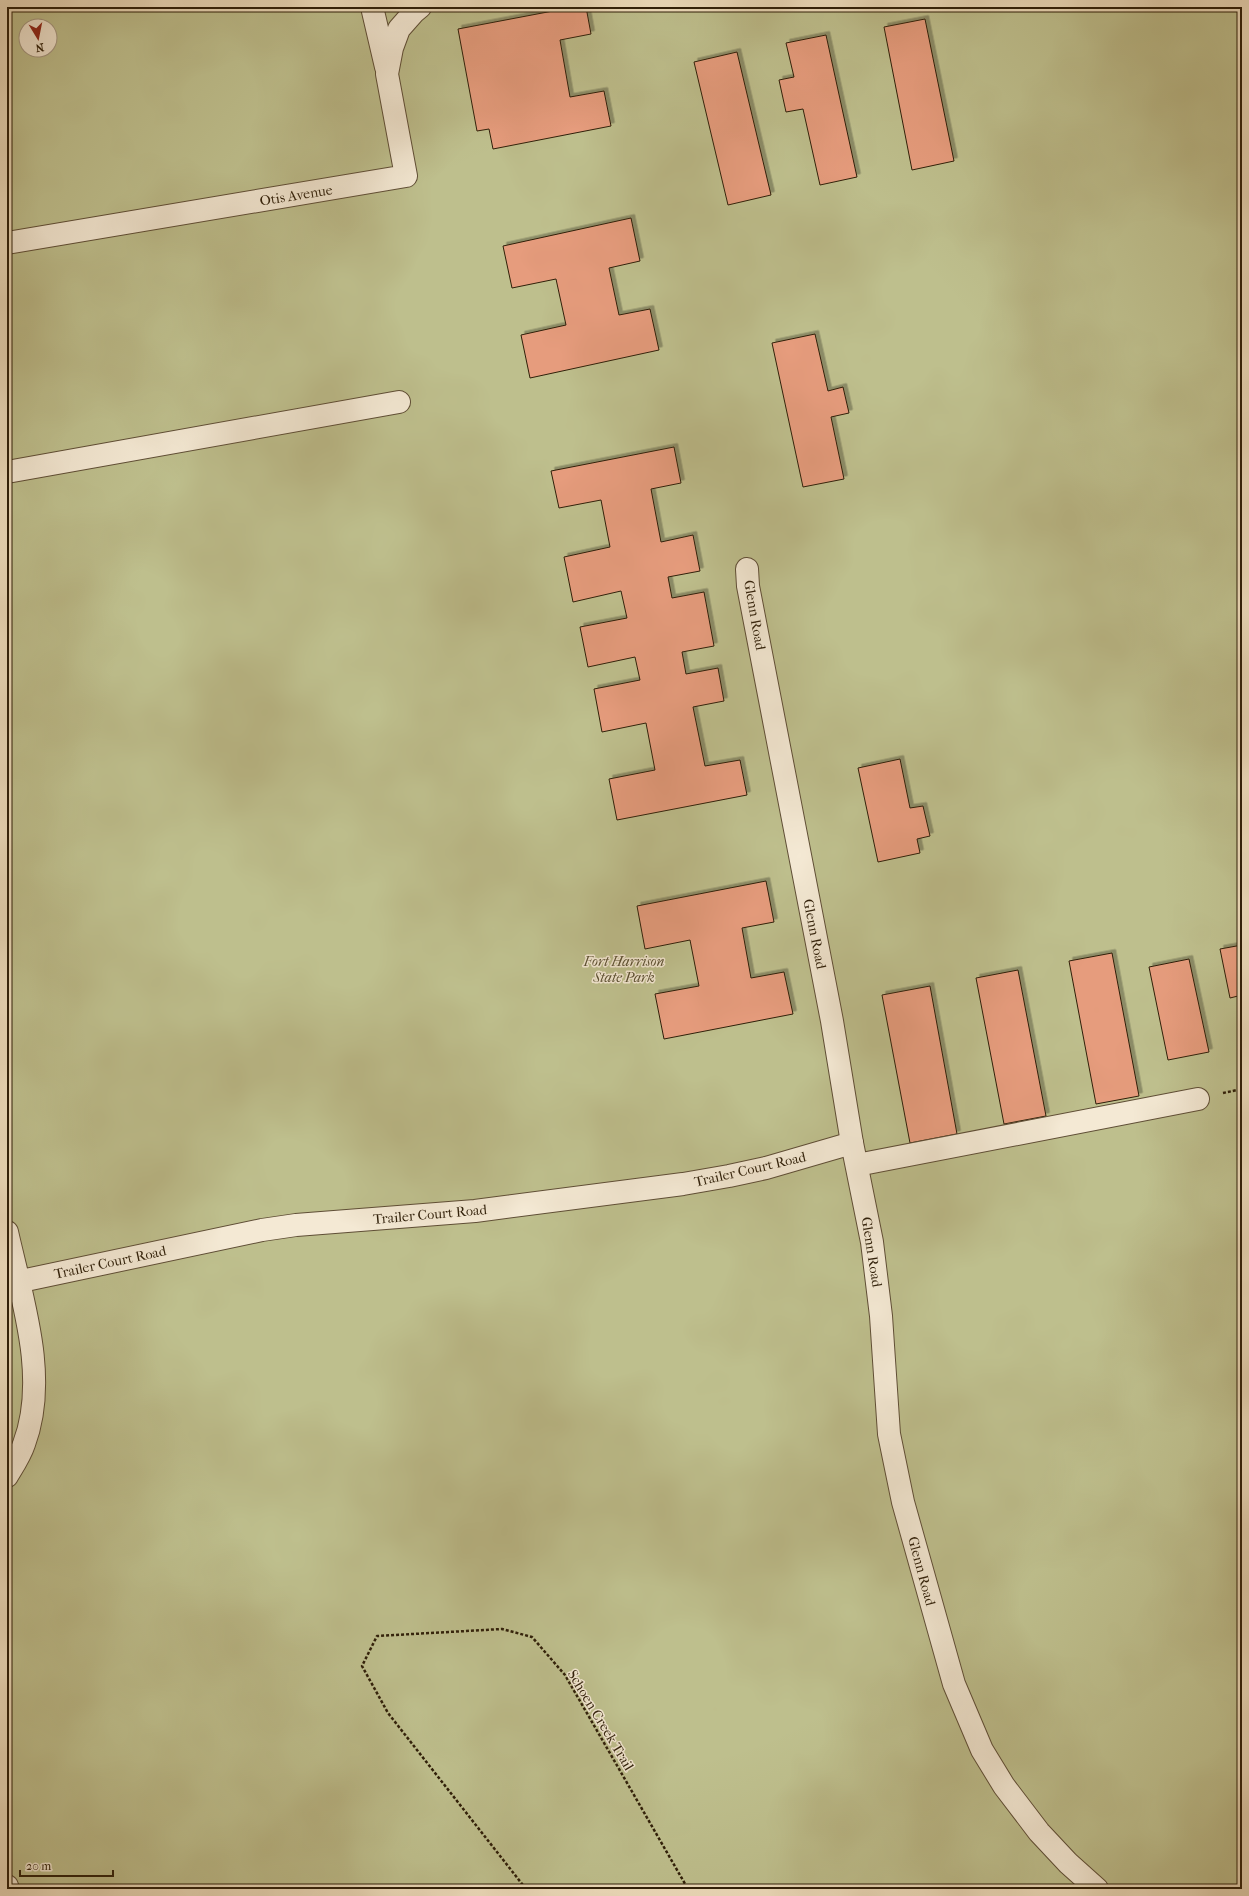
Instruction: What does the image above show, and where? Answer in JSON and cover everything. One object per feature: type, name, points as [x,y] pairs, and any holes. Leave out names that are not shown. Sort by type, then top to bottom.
[{"type":"street","points":[[372,7],[387,74]]},
{"type":"street","name":"Otis Avenue","points":[[7,242],[406,176],[387,74],[392,48],[399,29],[420,7]]},
{"type":"street","points":[[7,472],[399,402]]},
{"type":"street","name":"Glenn Road","points":[[748,569],[750,594],[832,1021],[852,1143],[872,1242],[878,1285],[893,1457],[903,1502],[954,1684],[982,1750],[1004,1786],[1048,1843],[1097,1889]]},
{"type":"street","points":[[856,1165],[1198,1099]]},
{"type":"street","name":"Trailer Court Road","points":[[12,1283],[296,1224],[475,1211],[721,1178],[766,1168],[852,1143]]},
{"type":"street","points":[[7,1232],[12,1283],[32,1350],[35,1387],[28,1433],[13,1468],[7,1476]]},
{"type":"path","name":"Schoen Creek Trail","points":[[526,1889],[388,1713],[362,1666],[377,1636],[502,1628],[532,1637],[565,1675],[688,1889]]},
{"type":"green space","name":"Fort Harrison State Park","points":[[7,7],[1242,7],[1242,1889],[7,1889]]},
{"type":"building","points":[[574,7],[586,7],[591,34],[560,40],[570,97],[604,91],[611,126],[493,149],[489,129],[477,131],[458,29]]},
{"type":"building","points":[[925,19],[954,161],[912,170],[884,27]]},
{"type":"building","points":[[826,35],[857,177],[820,185],[803,109],[786,112],[779,80],[794,77],[786,43]]},
{"type":"building","points":[[737,52],[771,195],[728,205],[694,62]]},
{"type":"building","points":[[631,218],[640,261],[609,268],[619,315],[650,309],[659,350],[530,378],[521,335],[566,325],[556,279],[512,288],[503,246]]},
{"type":"building","points":[[815,334],[828,391],[843,387],[849,413],[831,417],[844,479],[803,487],[772,343]]},
{"type":"building","points":[[674,447],[681,483],[651,489],[661,542],[693,535],[700,571],[668,577],[672,598],[704,592],[714,646],[682,652],[686,674],[718,668],[724,701],[693,707],[705,766],[740,760],[747,795],[617,820],[609,779],[655,770],[646,723],[602,732],[594,689],[640,680],[635,657],[588,667],[580,627],[627,618],[621,591],[573,602],[564,557],[610,547],[601,500],[559,508],[551,471]]},
{"type":"building","points":[[900,759],[910,808],[923,806],[930,836],[917,839],[920,853],[878,862],[858,768]]},
{"type":"building","points":[[766,881],[774,922],[742,928],[751,978],[784,972],[793,1014],[664,1039],[655,994],[699,986],[690,940],[645,949],[637,906]]},
{"type":"building","points":[[1242,945],[1242,995],[1230,998],[1220,949]]},
{"type":"building","points":[[1112,953],[1139,1096],[1096,1104],[1069,961]]},
{"type":"building","points":[[1189,959],[1209,1052],[1168,1060],[1149,967]]},
{"type":"building","points":[[1018,970],[1046,1116],[1004,1124],[976,978]]},
{"type":"building","points":[[930,986],[957,1134],[910,1143],[882,995]]}]
